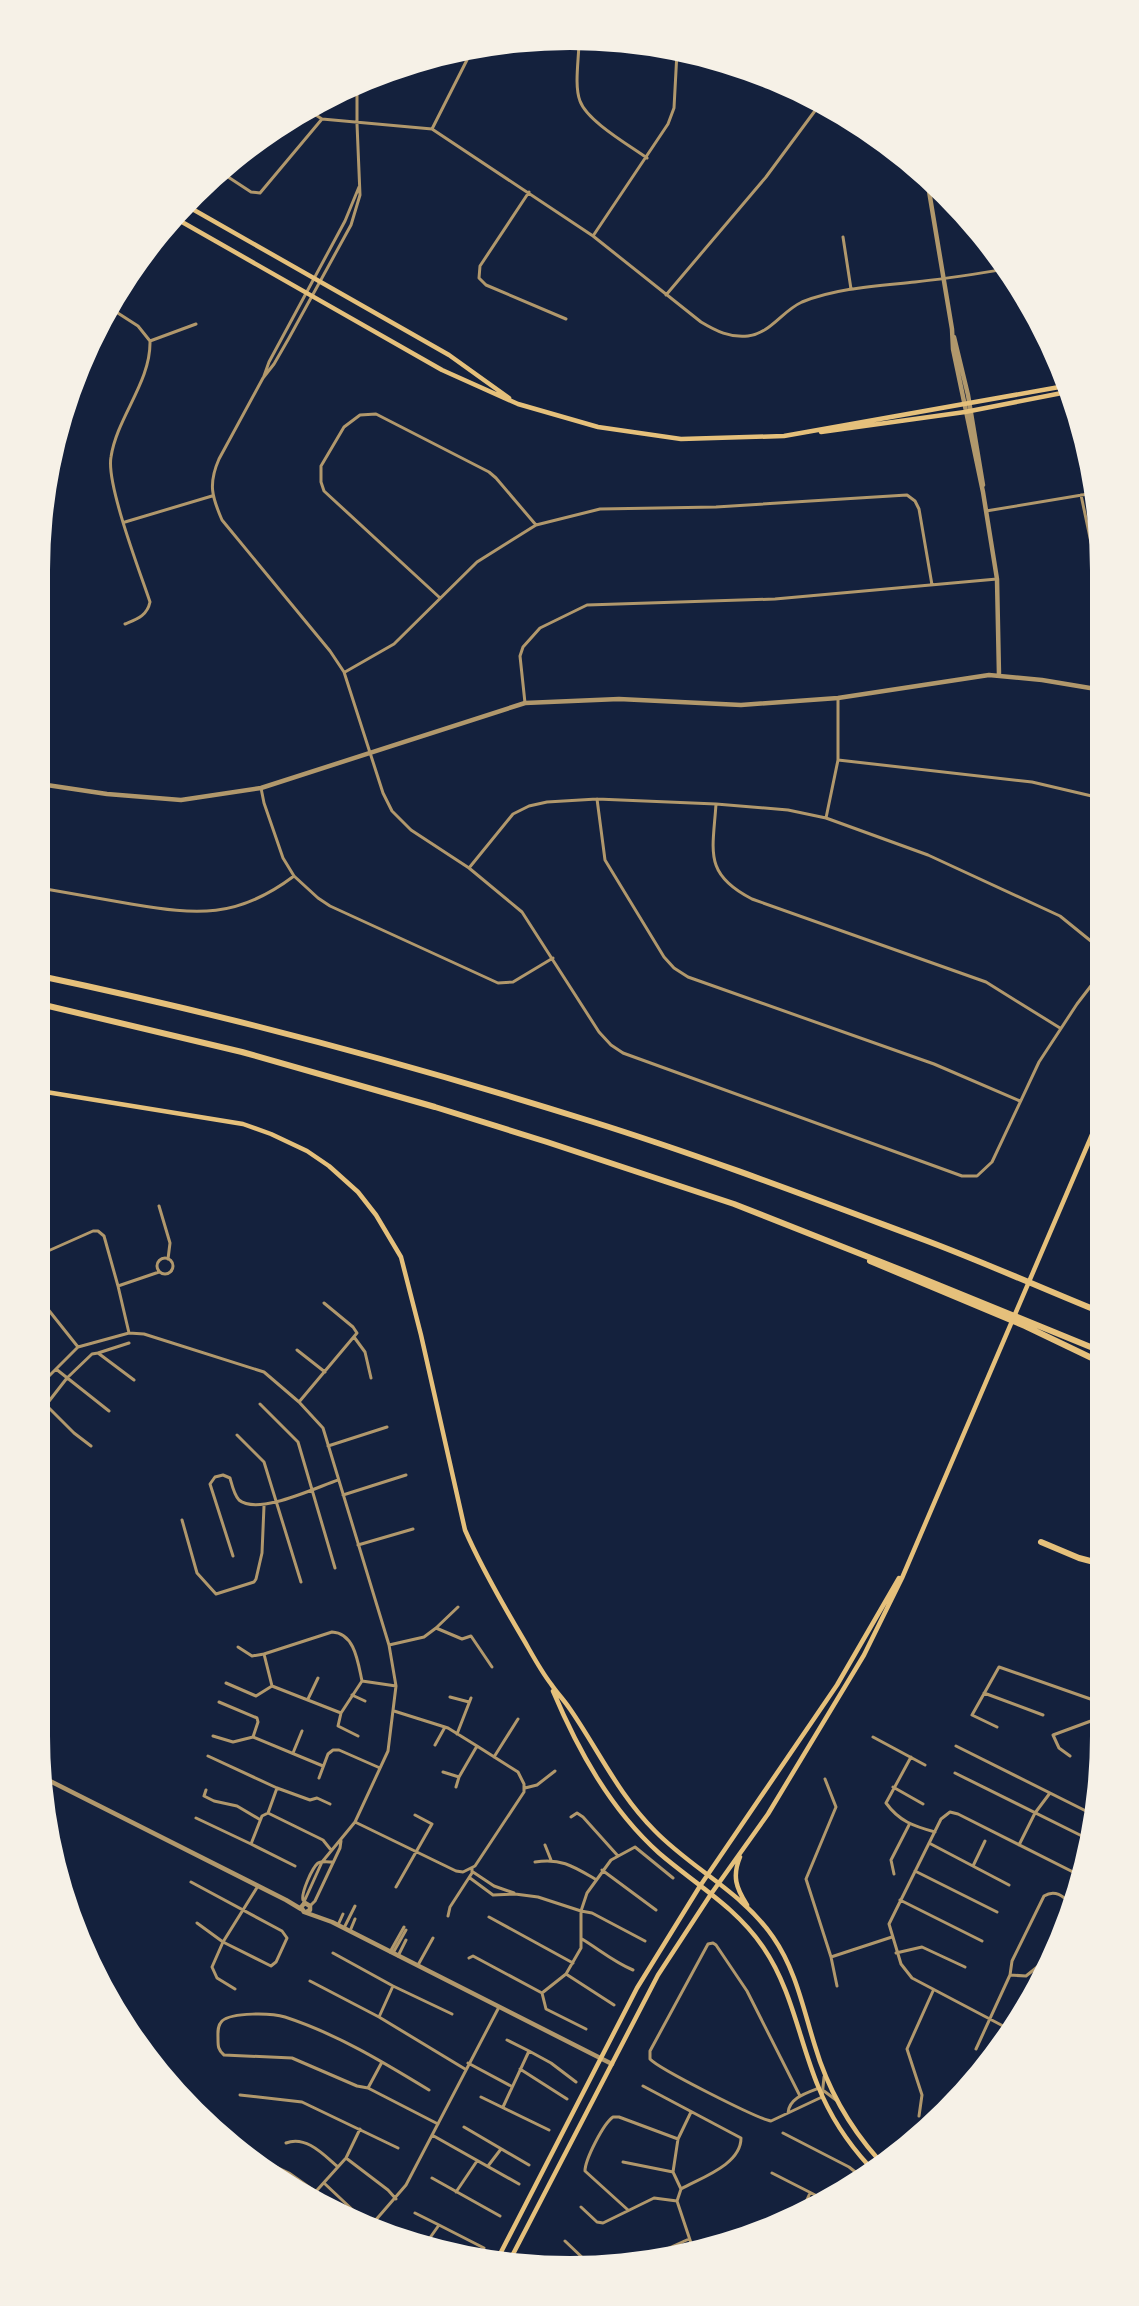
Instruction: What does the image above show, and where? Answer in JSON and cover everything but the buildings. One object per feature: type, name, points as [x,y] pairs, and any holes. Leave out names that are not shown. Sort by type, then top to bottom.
[{"type":"highway","points":[[49,978],[124,993],[324,1042],[593,1122],[742,1173],[925,1240],[1090,1308]]},
{"type":"highway","points":[[49,1006],[242,1052],[435,1107],[734,1204],[1090,1347]]},
{"type":"highway","points":[[849,1249],[873,1263],[1025,1326],[1090,1357]]},
{"type":"highway","points":[[1041,1542],[1090,1561]]},
{"type":"main road","points":[[194,210],[449,355],[518,404]]},
{"type":"main road","points":[[183,222],[441,370],[518,404],[598,427],[681,439],[756,438],[816,431],[1057,389]]},
{"type":"main road","points":[[816,431],[829,432],[968,412],[1059,393]]},
{"type":"main road","points":[[49,1092],[243,1124],[271,1134],[307,1151],[329,1166],[358,1192],[376,1215],[401,1257],[465,1530],[495,1591],[550,1683],[581,1752],[603,1787],[633,1826],[658,1852],[741,1919],[769,1957],[786,1987],[822,2097],[846,2139],[866,2163]]},
{"type":"main road","points":[[514,2253],[658,1975],[795,1771],[864,1655],[907,1565],[1090,1139]]},
{"type":"main road","points":[[501,2252],[637,1988],[700,1886],[837,1685],[907,1565]]},
{"type":"main road","points":[[550,1683],[570,1708],[610,1776],[637,1811],[657,1833],[750,1910],[772,1935],[794,1975],[836,2100],[861,2141],[876,2156]]},
{"type":"main road","points":[[744,1848],[736,1866],[735,1879],[738,1892],[750,1910]]},
{"type":"street","points":[[579,50],[580,102],[591,116],[647,158]]},
{"type":"street","points":[[432,129],[467,59]]},
{"type":"street","points":[[593,236],[647,158],[673,114],[676,60]]},
{"type":"street","points":[[318,279],[351,225],[360,199],[357,95]]},
{"type":"street","points":[[666,295],[766,177],[815,111]]},
{"type":"street","points":[[316,116],[322,119],[357,124],[432,129],[593,236],[701,322],[717,332],[732,336],[748,336],[768,328],[802,303],[851,289],[995,271]]},
{"type":"street","points":[[229,177],[251,192],[257,194],[263,191],[322,119]]},
{"type":"street","points":[[360,186],[318,279],[274,364],[263,378],[219,459],[215,469],[212,496],[222,520],[330,651],[344,672],[370,754],[392,811],[417,834],[469,868],[521,911],[599,1032],[622,1053],[962,1176],[977,1176],[992,1162],[1038,1062],[1090,988]]},
{"type":"street","points":[[530,192],[480,266],[479,278],[486,285],[566,319]]},
{"type":"street","points":[[930,195],[952,329],[953,349],[983,476],[983,492],[997,579],[999,675]]},
{"type":"street","points":[[843,237],[851,289]]},
{"type":"street","points":[[117,313],[138,326],[150,341],[149,359],[111,455],[110,472],[150,602],[142,616],[125,624]]},
{"type":"street","points":[[150,341],[196,324]]},
{"type":"street","points":[[440,598],[322,487],[321,466],[344,427],[355,417],[376,414],[489,472],[536,525]]},
{"type":"street","points":[[344,672],[394,644],[477,562],[536,525],[600,509],[716,507],[901,494],[912,498],[919,509],[932,585]]},
{"type":"street","points":[[986,511],[1082,495],[1086,517]]},
{"type":"street","points":[[124,522],[212,496]]},
{"type":"street","points":[[525,703],[520,656],[523,647],[540,628],[587,605],[775,599],[997,579]]},
{"type":"street","points":[[49,785],[107,794],[181,800],[261,788],[525,703],[619,699],[737,705],[838,698],[999,675],[1090,687]]},
{"type":"street","points":[[826,818],[838,760],[838,698]]},
{"type":"street","points":[[838,760],[1032,782],[1090,796]]},
{"type":"street","points":[[261,788],[283,858],[294,876],[330,906],[498,983],[513,982],[553,958]]},
{"type":"street","points":[[469,868],[513,814],[529,806],[548,802],[597,799],[716,804],[788,810],[826,818],[928,855],[1060,916],[1090,940]]},
{"type":"street","points":[[597,799],[605,860],[664,957],[674,968],[688,977],[934,1064],[1020,1101]]},
{"type":"street","points":[[716,804],[712,855],[717,870],[736,891],[752,899],[986,982],[1060,1029]]},
{"type":"street","points":[[49,890],[183,912],[210,912],[257,900],[294,876]]},
{"type":"street","points":[[159,1206],[170,1243],[168,1259]]},
{"type":"street","points":[[49,1251],[93,1232],[98,1231],[104,1236],[129,1333]]},
{"type":"street","points":[[118,1286],[159,1272],[167,1275],[172,1271],[172,1263],[168,1259],[163,1258],[158,1262],[159,1272]]},
{"type":"street","points":[[299,1402],[357,1333],[324,1303]]},
{"type":"street","points":[[49,1311],[78,1347]]},
{"type":"street","points":[[49,1376],[78,1347],[129,1333],[144,1334],[264,1372],[299,1402],[320,1424],[389,1645],[396,1686],[390,1742],[380,1768],[355,1822],[331,1850],[311,1880],[305,1907]]},
{"type":"street","points":[[354,1337],[365,1352],[371,1378]]},
{"type":"street","points":[[49,1401],[67,1378],[92,1354],[129,1343]]},
{"type":"street","points":[[297,1350],[324,1372]]},
{"type":"street","points":[[98,1353],[134,1380]]},
{"type":"street","points":[[56,1369],[109,1411]]},
{"type":"street","points":[[260,1404],[297,1440],[335,1568]]},
{"type":"street","points":[[49,1408],[91,1446]]},
{"type":"street","points":[[328,1446],[387,1427]]},
{"type":"street","points":[[237,1435],[264,1462],[278,1501],[301,1582]]},
{"type":"street","points":[[343,1495],[406,1475]]},
{"type":"street","points":[[233,1556],[211,1482],[217,1476],[230,1478],[239,1499],[248,1504],[264,1506],[338,1480]]},
{"type":"street","points":[[182,1520],[196,1570],[216,1594],[254,1582],[256,1579],[262,1552],[264,1506]]},
{"type":"street","points":[[358,1545],[413,1529]]},
{"type":"street","points":[[389,1645],[421,1638],[436,1628],[458,1607]]},
{"type":"street","points":[[436,1628],[462,1639],[471,1636],[492,1667]]},
{"type":"street","points":[[238,1647],[250,1655],[264,1654],[332,1632],[338,1633],[354,1647],[362,1681],[341,1713],[338,1726],[358,1736]]},
{"type":"street","points":[[264,1654],[272,1686]]},
{"type":"street","points":[[997,1727],[973,1716],[999,1667],[1090,1699]]},
{"type":"street","points":[[308,1700],[318,1678]]},
{"type":"street","points":[[362,1681],[396,1686]]},
{"type":"street","points":[[226,1683],[256,1696],[272,1686]]},
{"type":"street","points":[[272,1686],[341,1713]]},
{"type":"street","points":[[984,1693],[1043,1715]]},
{"type":"street","points":[[352,1695],[365,1701]]},
{"type":"street","points":[[450,1697],[469,1702]]},
{"type":"street","points":[[457,1734],[471,1698]]},
{"type":"street","points":[[219,1702],[257,1718],[258,1722],[253,1737]]},
{"type":"street","points":[[393,1711],[445,1727],[518,1772],[525,1788],[524,1794],[450,1906],[448,1916]]},
{"type":"street","points":[[494,1757],[518,1719]]},
{"type":"street","points":[[1070,1756],[1059,1748],[1052,1735],[1090,1721]]},
{"type":"street","points":[[435,1745],[445,1727]]},
{"type":"street","points":[[293,1753],[302,1731]]},
{"type":"street","points":[[213,1736],[233,1742],[253,1737],[323,1766]]},
{"type":"street","points":[[873,1737],[925,1765]]},
{"type":"street","points":[[456,1786],[477,1746]]},
{"type":"street","points":[[956,1746],[1084,1810]]},
{"type":"street","points":[[319,1778],[330,1751],[339,1750],[380,1768]]},
{"type":"street","points":[[208,1756],[277,1788],[310,1800],[317,1798],[330,1804]]},
{"type":"street","points":[[911,1757],[886,1803],[909,1825],[935,1832]]},
{"type":"street","points":[[525,1788],[537,1785],[555,1771]]},
{"type":"street","points":[[443,1772],[459,1777]]},
{"type":"street","points":[[955,1773],[1080,1835]]},
{"type":"street","points":[[825,1779],[836,1807],[806,1879],[831,1957],[837,1986]]},
{"type":"street","points":[[52,1782],[305,1907],[612,2064]]},
{"type":"street","points":[[893,1787],[923,1804]]},
{"type":"street","points":[[250,1844],[259,1819],[268,1813],[277,1788]]},
{"type":"street","points":[[206,1790],[204,1796],[214,1801],[237,1806],[259,1819]]},
{"type":"street","points":[[1019,1845],[1035,1813],[1050,1793]]},
{"type":"street","points":[[1002,2025],[915,1981],[902,1967],[889,1924],[946,1813],[953,1812],[1072,1871]]},
{"type":"street","points":[[268,1813],[323,1840],[331,1850]]},
{"type":"street","points":[[571,1817],[577,1813],[584,1817],[618,1856]]},
{"type":"street","points":[[396,1887],[432,1824],[415,1815]]},
{"type":"street","points":[[196,1818],[295,1866]]},
{"type":"street","points":[[355,1822],[456,1871],[473,1870],[494,1886],[515,1894]]},
{"type":"street","points":[[894,1874],[890,1862],[909,1825]]},
{"type":"street","points":[[305,1907],[322,1886],[334,1863],[341,1841]]},
{"type":"street","points":[[973,1866],[985,1841]]},
{"type":"street","points":[[929,1843],[1010,1885]]},
{"type":"street","points":[[545,1845],[551,1860]]},
{"type":"street","points":[[542,1994],[566,1974],[581,1948],[581,1911],[585,1895],[602,1870],[618,1856],[635,1848],[673,1878]]},
{"type":"street","points":[[535,1862],[551,1860],[573,1866],[595,1880]]},
{"type":"street","points":[[322,1862],[334,1863]]},
{"type":"street","points":[[602,1870],[656,1910]]},
{"type":"street","points":[[915,1871],[997,1912]]},
{"type":"street","points":[[470,1878],[494,1895],[515,1894],[538,1897],[597,1915],[645,1941]]},
{"type":"street","points":[[311,1880],[322,1886]]},
{"type":"street","points":[[191,1882],[286,1934],[286,1942],[276,1962],[268,1966],[223,1942],[197,1923]]},
{"type":"street","points":[[235,1989],[221,1982],[213,1973],[212,1967],[242,1909],[259,1886]]},
{"type":"street","points":[[976,2049],[1010,1975],[1012,1961],[1044,1896],[1050,1893],[1060,1894],[1064,1898]]},
{"type":"street","points":[[900,1900],[982,1941]]},
{"type":"street","points":[[344,1928],[355,1905]]},
{"type":"street","points":[[338,1925],[343,1914]]},
{"type":"street","points":[[489,1917],[573,1964]]},
{"type":"street","points":[[350,1931],[355,1919]]},
{"type":"street","points":[[394,1954],[405,1929]]},
{"type":"street","points":[[831,1957],[892,1937]]},
{"type":"street","points":[[417,1965],[434,1938]]},
{"type":"street","points":[[581,1939],[607,1953],[612,1961],[633,1970]]},
{"type":"street","points":[[394,1954],[406,1940]]},
{"type":"street","points":[[800,2096],[747,1991],[716,1945],[708,1944],[650,2051],[650,2059],[762,2119],[771,2121],[822,2097],[825,2072]]},
{"type":"street","points":[[897,1953],[922,1947],[966,1967]]},
{"type":"street","points":[[333,1953],[393,1986],[452,2014]]},
{"type":"street","points":[[469,1958],[473,1956],[489,1963],[542,1994],[546,2009],[586,2030]]},
{"type":"street","points":[[1010,1975],[1026,1976],[1034,1969]]},
{"type":"street","points":[[566,1974],[614,2005]]},
{"type":"street","points":[[310,1981],[379,2017],[465,2069]]},
{"type":"street","points":[[379,2017],[393,1986]]},
{"type":"street","points":[[919,2116],[922,2097],[907,2049],[933,1991]]},
{"type":"street","points":[[377,2219],[406,2186],[499,2007]]},
{"type":"street","points":[[429,2090],[336,2037],[284,2016],[258,2013],[226,2019],[219,2025],[218,2048],[224,2055],[292,2058],[348,2083],[368,2088],[438,2124]]},
{"type":"street","points":[[507,2040],[551,2063],[576,2082]]},
{"type":"street","points":[[503,2107],[529,2051]]},
{"type":"street","points":[[368,2088],[382,2062]]},
{"type":"street","points":[[468,2063],[511,2086]]},
{"type":"street","points":[[519,2069],[567,2099]]},
{"type":"street","points":[[643,2086],[739,2136],[741,2141],[728,2162],[681,2189],[677,2201],[690,2242]]},
{"type":"street","points":[[788,2113],[791,2102],[818,2087],[836,2100]]},
{"type":"street","points":[[240,2095],[294,2100],[398,2148]]},
{"type":"street","points":[[481,2097],[549,2130]]},
{"type":"street","points":[[681,2189],[673,2172],[678,2139],[691,2112]]},
{"type":"street","points":[[628,2210],[585,2171],[586,2163],[607,2122],[613,2117],[619,2117],[678,2139]]},
{"type":"street","points":[[464,2127],[529,2165]]},
{"type":"street","points":[[316,2191],[346,2158],[360,2129]]},
{"type":"street","points":[[783,2133],[854,2171]]},
{"type":"street","points":[[432,2135],[519,2184]]},
{"type":"street","points":[[286,2144],[299,2140],[338,2167]]},
{"type":"street","points":[[487,2166],[501,2149]]},
{"type":"street","points":[[346,2158],[388,2190],[396,2199]]},
{"type":"street","points":[[456,2192],[477,2161]]},
{"type":"street","points":[[623,2162],[673,2172]]},
{"type":"street","points":[[283,2170],[302,2182]]},
{"type":"street","points":[[772,2173],[814,2195]]},
{"type":"street","points":[[432,2178],[500,2217]]},
{"type":"street","points":[[324,2183],[350,2208]]},
{"type":"street","points":[[807,2199],[810,2193]]},
{"type":"street","points":[[581,2207],[600,2223],[654,2198],[677,2201]]},
{"type":"street","points":[[416,2213],[484,2248]]},
{"type":"street","points":[[430,2238],[439,2225]]},
{"type":"street","points":[[672,2247],[689,2239]]},
{"type":"street","points":[[565,2241],[580,2256]]}]
